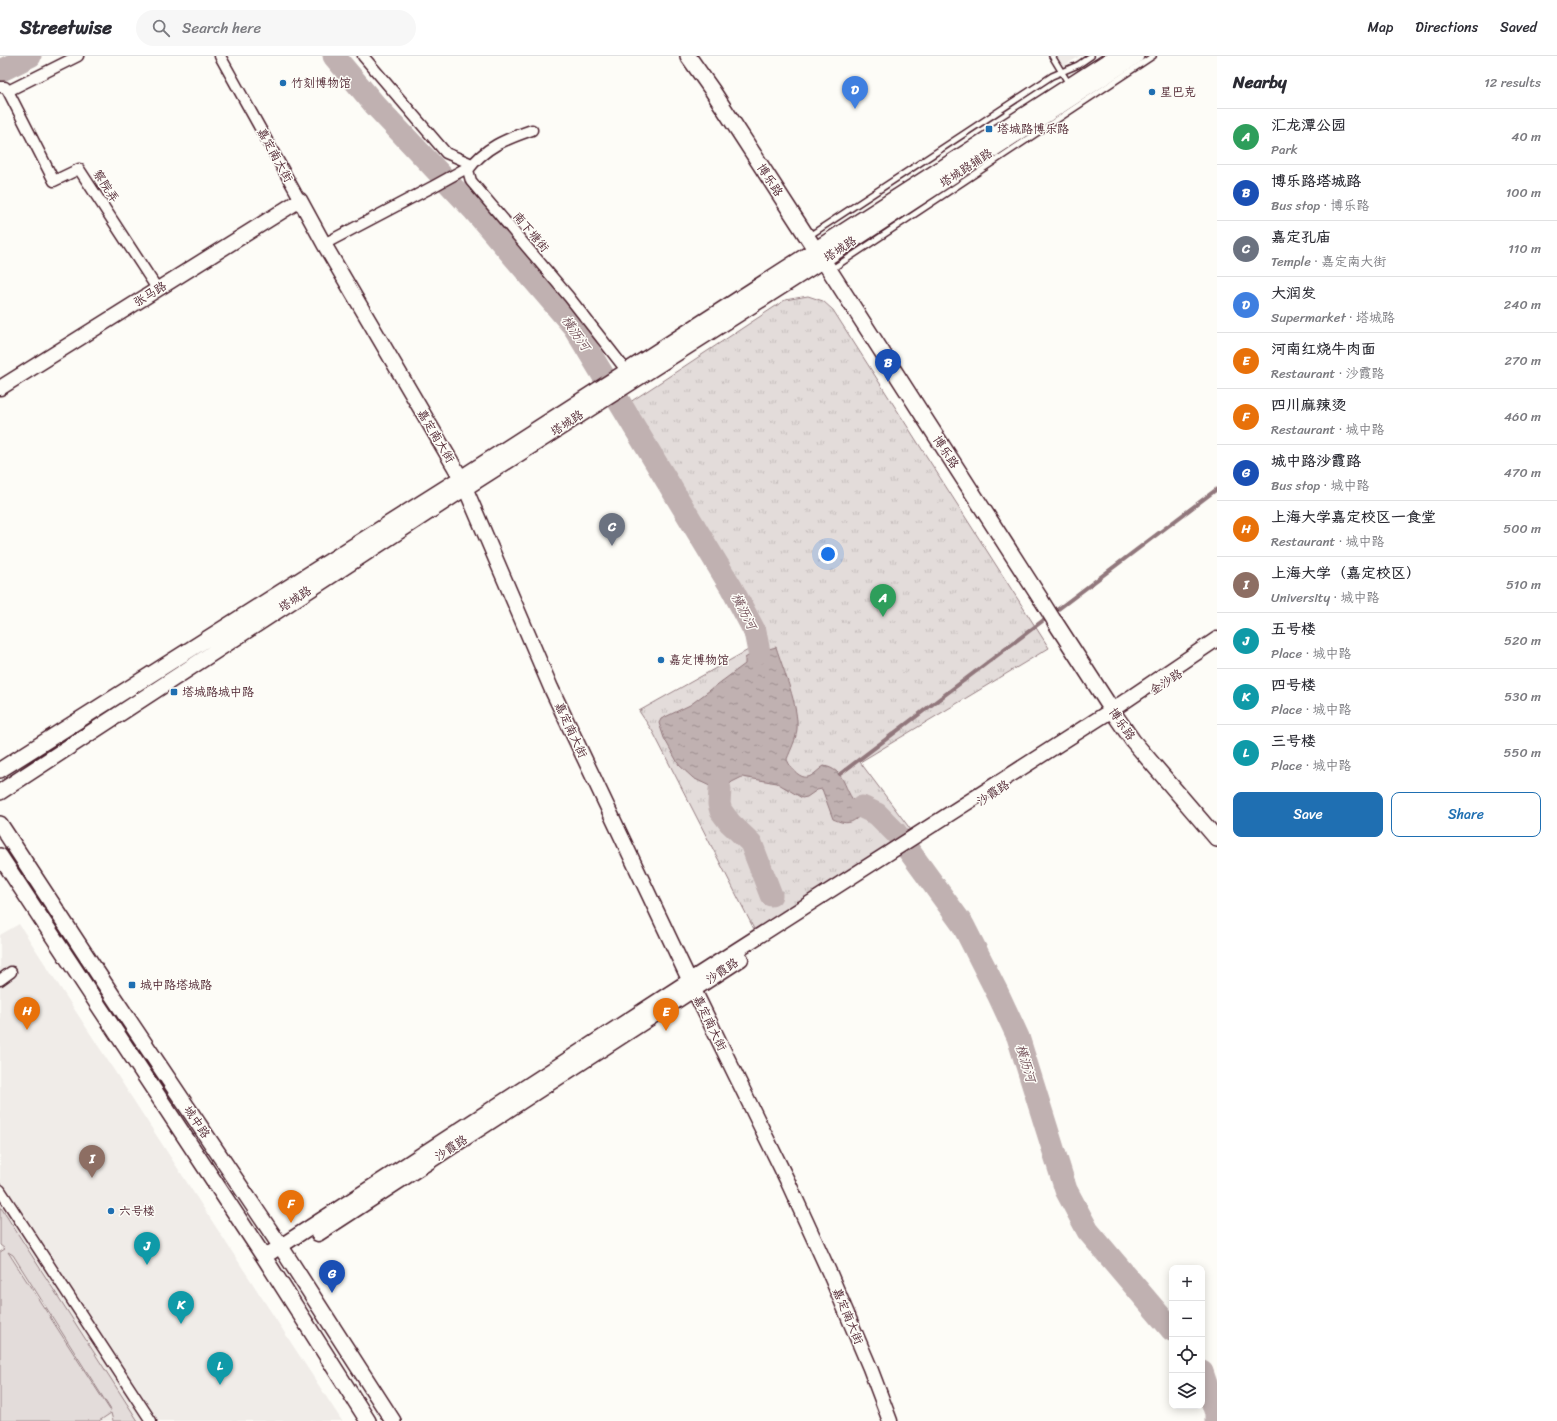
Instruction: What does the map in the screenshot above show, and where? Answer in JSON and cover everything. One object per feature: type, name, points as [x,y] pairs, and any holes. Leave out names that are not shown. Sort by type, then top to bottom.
[{"type":"main road","name":"博乐路","points":[[688,56],[712,90],[819,254],[1040,598]]},
{"type":"main road","name":"塔城路","points":[[819,254],[1116,56]]},
{"type":"main road","name":"塔城路","points":[[0,770],[463,483],[600,395],[624,377],[1136,56]]},
{"type":"main road","name":"塔城路","points":[[0,792],[463,483]]},
{"type":"main road","name":"博乐路","points":[[1055,622],[1113,712],[1134,741],[1217,839]]},
{"type":"main road","name":"城中路","points":[[0,824],[283,1251],[393,1421]]},
{"type":"main road","name":"城中路","points":[[0,856],[266,1261],[368,1421]]},
{"type":"street","points":[[4,89],[78,56]]},
{"type":"street","name":"嘉定南大街","points":[[220,56],[324,244],[463,483],[551,688],[692,985],[787,1180],[870,1368],[890,1421]]},
{"type":"street","points":[[363,56],[446,153],[472,164]]},
{"type":"street","name":"察院弄","points":[[4,89],[54,180],[79,169],[158,290]]},
{"type":"street","points":[[324,244],[434,186],[472,164],[476,158],[505,139],[532,130]]},
{"type":"street","name":"南下塘街","points":[[472,164],[468,170],[471,181],[570,297],[624,377]]},
{"type":"street","name":"张马路","points":[[0,388],[300,200]]},
{"type":"street","name":"博乐路","points":[[1040,598],[1055,622]]},
{"type":"street","points":[[692,985],[1113,712],[1217,639]]},
{"type":"street","name":"金沙路","points":[[1113,712],[1217,649]]},
{"type":"street","name":"沙霞路","points":[[266,1261],[692,985],[892,858],[1113,712]]},
{"type":"street","points":[[0,980],[11,972]]},
{"type":"street","points":[[0,1190],[151,1421]]},
{"type":"lane","points":[[1052,56],[1070,86]]},
{"type":"lane","points":[[819,254],[1039,84],[1078,65],[1091,56]]},
{"type":"lane","name":"塔城路辅路","points":[[819,254],[1153,56]]},
{"type":"shaded area","points":[[1052,56],[1080,56],[1059,69]]},
{"type":"shaded area","points":[[19,924],[342,1421],[0,1421],[0,935]]},
{"type":"green space","points":[[808,296],[823,301],[833,310],[1049,648],[860,762],[911,830],[756,933],[653,732],[639,711],[750,649],[732,606],[615,412],[785,300]]},
{"type":"green space","points":[[0,1206],[138,1421],[113,1421],[111,1413],[99,1421],[0,1421],[0,1252],[5,1249],[0,1245]],"holes":[[[8,1252],[13,1255],[111,1410]]]},
{"type":"water","points":[[776,647],[796,710],[797,729],[787,759],[788,762],[798,774],[805,777],[812,775],[824,766],[836,771],[843,780],[850,796],[862,807],[862,814],[852,822],[845,823],[833,819],[822,789],[802,798],[777,783],[742,777],[732,782],[725,788],[716,789],[693,778],[679,765],[664,738],[659,723],[661,719],[690,705],[745,664],[745,658],[751,654]]},
{"type":"waterway","points":[[0,71],[30,56]]},
{"type":"waterway","name":"横沥河","points":[[334,56],[375,105],[473,209],[574,327],[731,587],[755,632],[759,652]]},
{"type":"waterway","points":[[840,774],[1217,489]]},
{"type":"waterway","points":[[720,789],[719,804],[721,811],[730,823],[751,843],[771,895]]},
{"type":"waterway","name":"横沥河","points":[[862,807],[877,814],[896,833],[963,925],[1018,1037],[1066,1190],[1088,1231],[1169,1326]]},
{"type":"waterway","name":"横沥河","points":[[1202,1373],[1216,1413],[1216,1421]]},
{"type":"place","name":"竹刻博物馆","points":[[283,83]]},
{"type":"place","name":"星巴克","points":[[1152,92]]},
{"type":"place","name":"大润发","points":[[855,109]]},
{"type":"place","name":"塔城路博乐路","points":[[989,129]]},
{"type":"place","name":"博乐路塔城路","points":[[888,382]]},
{"type":"place","name":"嘉定孔庙","points":[[612,546]]},
{"type":"place","name":"汇龙潭公园","points":[[883,617]]},
{"type":"place","name":"嘉定博物馆","points":[[661,660]]},
{"type":"place","name":"塔城路城中路","points":[[174,692]]},
{"type":"place","name":"城中路塔城路","points":[[132,985]]},
{"type":"place","name":"上海大学嘉定校区一食堂","points":[[27,1030]]},
{"type":"place","name":"河南红烧牛肉面","points":[[666,1031]]},
{"type":"place","name":"上海大学（嘉定校区）","points":[[92,1178]]},
{"type":"place","name":"六号楼","points":[[111,1211]]},
{"type":"place","name":"四川麻辣烫","points":[[291,1223]]},
{"type":"place","name":"五号楼","points":[[147,1265]]},
{"type":"place","name":"城中路沙霞路","points":[[332,1293]]},
{"type":"place","name":"四号楼","points":[[181,1324]]},
{"type":"place","name":"三号楼","points":[[220,1385]]}]
